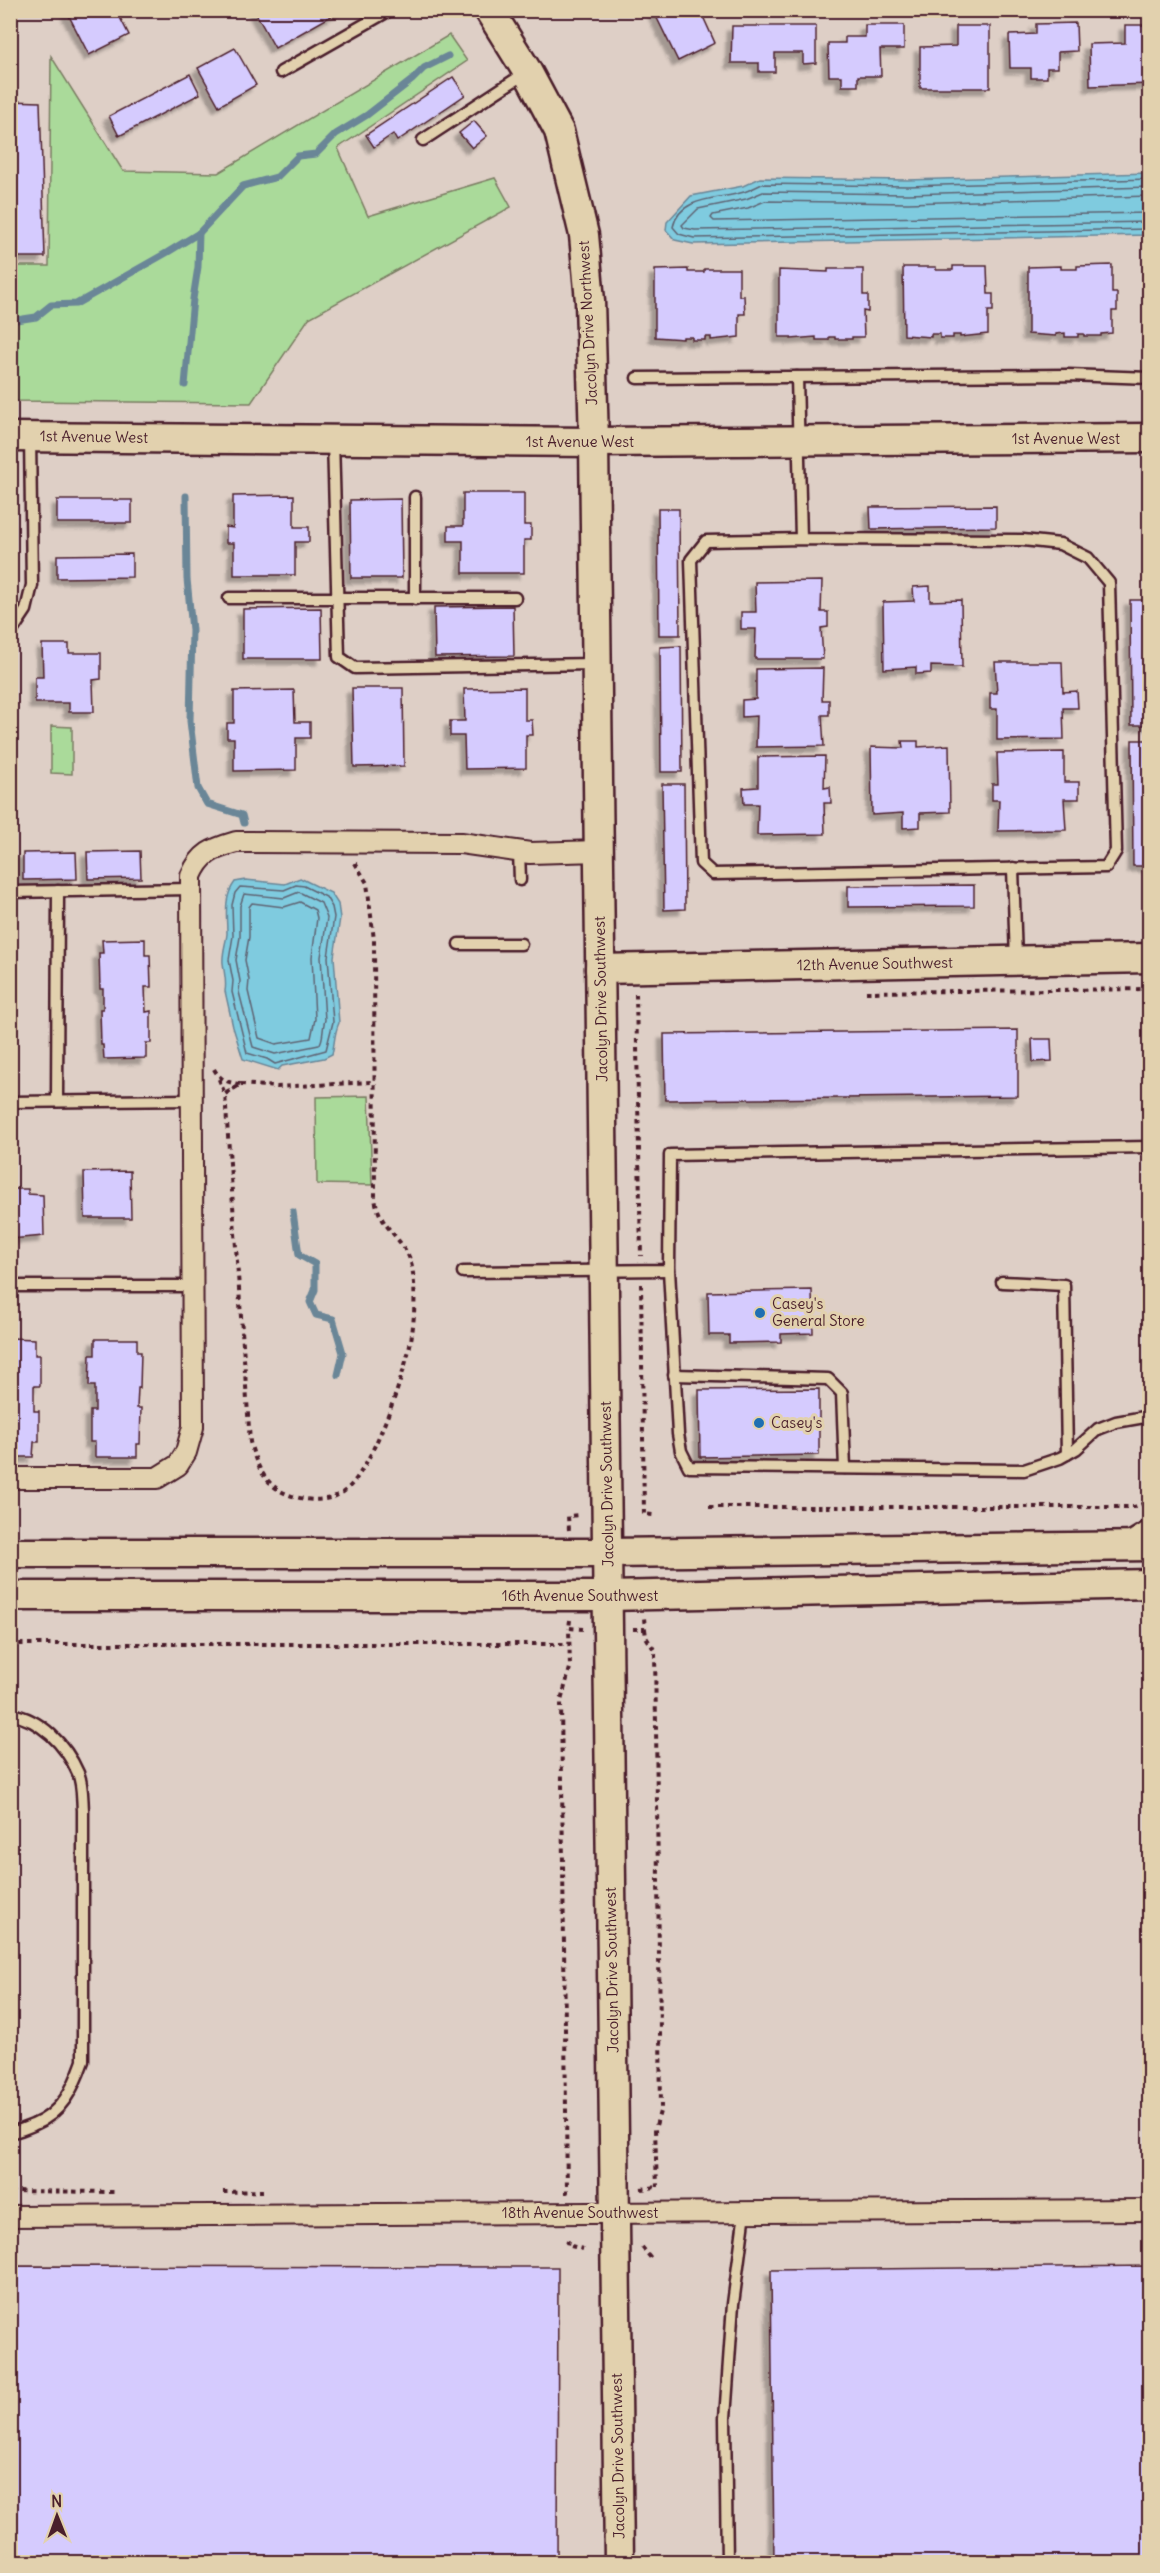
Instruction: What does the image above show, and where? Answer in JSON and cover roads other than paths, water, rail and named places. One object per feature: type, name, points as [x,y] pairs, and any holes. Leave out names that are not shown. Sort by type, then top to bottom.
[{"type":"street","name":"Jacolyn Drive Northwest","points":[[489,10],[527,71],[559,131],[584,235],[590,301],[594,442]]},
{"type":"street","name":"1st Avenue West","points":[[20,436],[594,442],[1149,438]]},
{"type":"street","name":"Jacolyn Drive Southwest","points":[[594,442],[619,2562]]},
{"type":"street","points":[[10,1478],[157,1478],[178,1465],[186,1452],[193,1427],[191,876],[197,861],[215,848],[236,842],[461,843],[519,851],[599,851]]},
{"type":"street","name":"12th Avenue Southwest","points":[[600,969],[1149,958]]},
{"type":"street","points":[[10,1553],[608,1553],[1149,1546]]},
{"type":"street","points":[[1033,1587],[1046,1573],[1064,1564],[1149,1563]]},
{"type":"street","name":"16th Avenue Southwest","points":[[10,1596],[608,1596],[1149,1584]]},
{"type":"street","name":"18th Avenue Southwest","points":[[10,2216],[1149,2210]]},
{"type":"lane","points":[[281,72],[390,10]]},
{"type":"lane","points":[[423,140],[527,71]]},
{"type":"lane","points":[[637,378],[1068,375],[1149,378]]},
{"type":"lane","points":[[797,377],[801,539]]},
{"type":"lane","points":[[10,634],[14,622],[26,610],[32,585],[20,436]]},
{"type":"lane","points":[[333,440],[339,657],[355,668],[597,664]]},
{"type":"lane","points":[[415,497],[415,599]]},
{"type":"lane","points":[[801,539],[1023,540],[1060,544],[1088,558],[1109,583],[1116,851],[1106,867],[713,874],[701,863],[691,560],[706,541],[801,539]]},
{"type":"lane","points":[[230,598],[515,598]]},
{"type":"lane","points":[[519,851],[520,880]]},
{"type":"lane","points":[[1013,868],[1016,961]]},
{"type":"lane","points":[[10,892],[191,889]]},
{"type":"lane","points":[[57,1101],[58,891]]},
{"type":"lane","points":[[459,944],[521,944]]},
{"type":"lane","points":[[10,1102],[192,1100]]},
{"type":"lane","points":[[1149,1147],[670,1155],[669,1270],[678,1434],[689,1467],[1024,1470],[1067,1454],[1098,1429],[1116,1422],[1149,1416]]},
{"type":"lane","points":[[463,1272],[669,1270]]},
{"type":"lane","points":[[1002,1282],[1064,1285],[1067,1454]]},
{"type":"lane","points":[[10,1286],[192,1286]]},
{"type":"lane","points":[[674,1374],[828,1379],[842,1393],[845,1468]]},
{"type":"lane","points":[[1114,1546],[1149,1525]]},
{"type":"lane","points":[[10,1714],[32,1721],[52,1734],[79,1775],[83,1810],[83,2061],[74,2086],[63,2105],[41,2122],[10,2132]]},
{"type":"lane","points":[[727,2562],[725,2418],[733,2304],[745,2212]]},
{"type":"water","points":[[1149,173],[1149,235],[693,244],[675,240],[666,230],[667,222],[691,196],[743,186],[760,178],[908,180]]},
{"type":"water","points":[[300,878],[331,893],[338,904],[340,918],[334,957],[339,1023],[332,1054],[324,1058],[282,1066],[278,1070],[243,1059],[233,1027],[225,991],[223,963],[227,934],[227,900],[235,882],[246,880],[285,884]]},
{"type":"waterway","points":[[10,321],[36,317],[51,305],[76,304],[168,252],[199,233],[243,186],[277,177],[298,156],[316,154],[336,134],[367,115],[424,68],[448,56]]},
{"type":"waterway","points":[[185,385],[198,267],[199,233]]},
{"type":"waterway","points":[[186,496],[187,579],[192,630],[190,721],[198,788],[207,804],[242,815],[244,823]]},
{"type":"waterway","points":[[293,1212],[299,1255],[315,1264],[315,1290],[310,1302],[316,1315],[333,1319],[343,1353],[338,1375]]},
{"type":"place","name":"Casey's General Store","points":[[760,1313]]},
{"type":"place","name":"Casey's","points":[[759,1423]]}]
